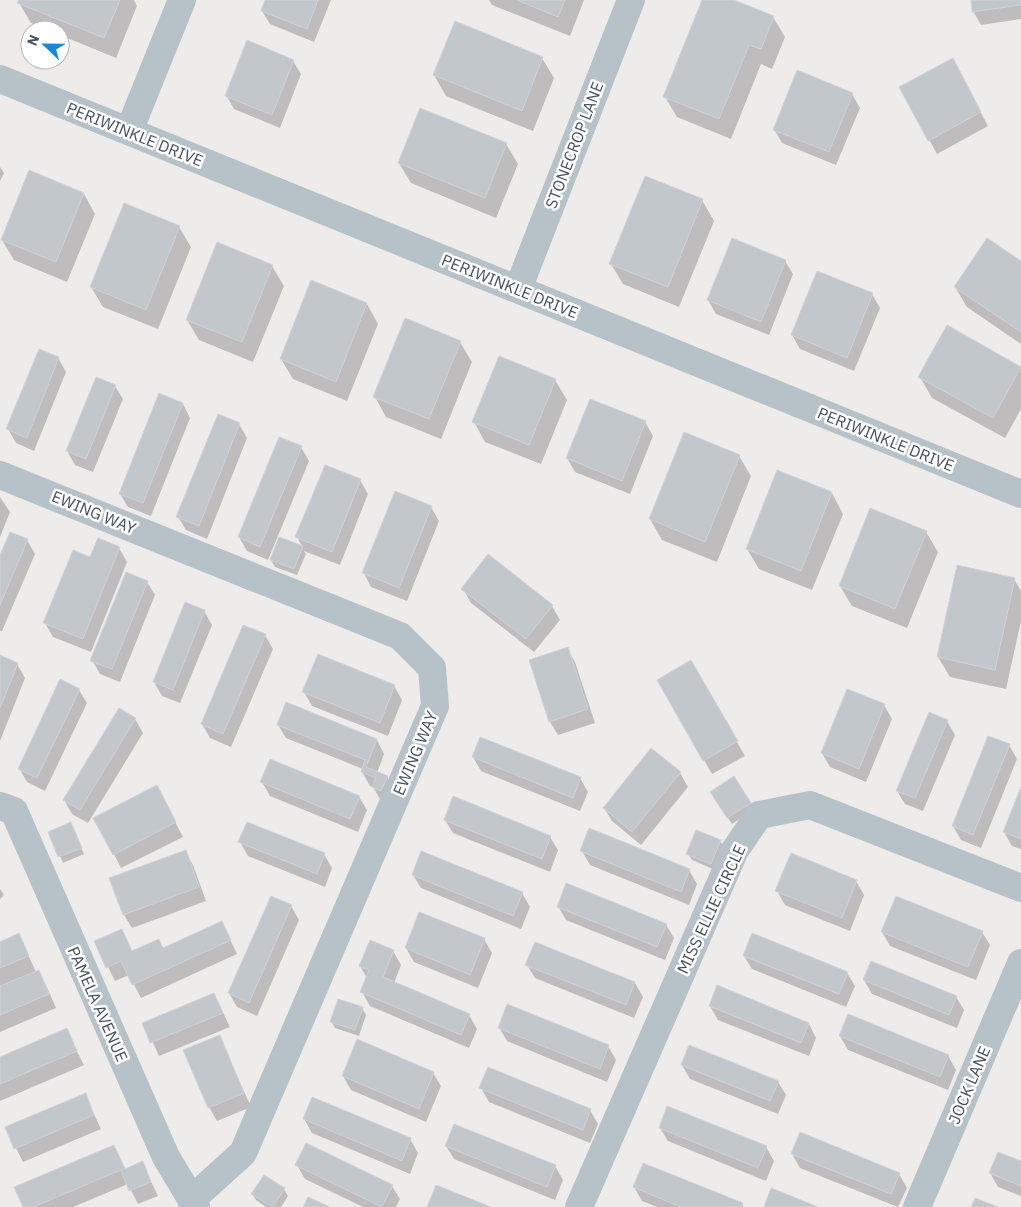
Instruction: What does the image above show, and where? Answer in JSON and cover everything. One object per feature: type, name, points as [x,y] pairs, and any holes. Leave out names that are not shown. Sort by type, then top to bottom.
[{"type":"street","points":[[129,131],[182,0]]},
{"type":"street","name":"STONECROP LANE","points":[[518,289],[631,0]]},
{"type":"street","name":"PERIWINKLE DRIVE","points":[[0,79],[1021,494]]},
{"type":"street","name":"EWING WAY","points":[[0,475],[400,636],[432,668],[435,706],[243,1153],[193,1204]]},
{"type":"street","name":"MISS ELLIE CIRCLE","points":[[580,1207],[735,850],[759,814],[810,805],[1021,888]]},
{"type":"street","name":"PAMELA AVENUE","points":[[0,806],[14,811],[166,1158],[193,1204]]},
{"type":"street","name":"JOCK LANE","points":[[917,1207],[1021,964]]},
{"type":"building","points":[[19,0],[120,0],[104,38],[70,24],[70,20],[59,20],[17,3]]},
{"type":"building","points":[[265,0],[318,0],[307,29],[261,11]]},
{"type":"building","points":[[517,0],[565,0],[558,17]]},
{"type":"building","points":[[702,0],[734,0],[774,16],[761,49],[749,45],[719,119],[663,97]]},
{"type":"building","points":[[971,0],[1021,0],[1021,5],[972,12]]},
{"type":"building","points":[[455,21],[543,57],[522,111],[433,75]]},
{"type":"building","points":[[247,40],[294,60],[272,115],[225,96]]},
{"type":"building","points":[[953,58],[981,112],[928,141],[899,87]]},
{"type":"building","points":[[797,70],[853,93],[829,152],[773,130]]},
{"type":"building","points":[[420,108],[507,143],[485,198],[398,163]]},
{"type":"building","points":[[29,170],[84,193],[56,262],[1,240]]},
{"type":"building","points":[[645,176],[703,199],[668,287],[609,264]]},
{"type":"building","points":[[124,203],[180,226],[146,310],[90,287]]},
{"type":"building","points":[[732,238],[786,260],[761,322],[707,300]]},
{"type":"building","points":[[987,238],[1021,261],[1021,332],[954,287]]},
{"type":"building","points":[[217,242],[273,265],[242,342],[186,320]]},
{"type":"building","points":[[817,271],[873,293],[847,358],[791,335]]},
{"type":"building","points":[[311,280],[367,303],[336,382],[280,359]]},
{"type":"building","points":[[405,318],[461,341],[429,419],[373,397]]},
{"type":"building","points":[[947,325],[1021,367],[993,418],[918,377]]},
{"type":"building","points":[[39,349],[59,357],[27,438],[6,429]]},
{"type":"building","points":[[499,356],[556,379],[529,445],[472,422]]},
{"type":"building","points":[[96,377],[116,385],[86,459],[66,451]]},
{"type":"building","points":[[159,393],[183,403],[143,503],[119,494]]},
{"type":"building","points":[[590,399],[646,421],[622,481],[566,458]]},
{"type":"building","points":[[218,414],[240,423],[199,526],[176,517]]},
{"type":"building","points":[[684,432],[740,455],[705,542],[649,519]]},
{"type":"building","points":[[279,437],[302,446],[260,547],[238,537]]},
{"type":"building","points":[[325,465],[361,479],[332,552],[295,537]]},
{"type":"building","points":[[777,470],[832,492],[801,571],[746,549]]},
{"type":"building","points":[[395,491],[432,506],[399,588],[362,573]]},
{"type":"building","points":[[870,508],[927,531],[895,609],[839,586]]},
{"type":"building","points":[[10,532],[28,539],[0,605],[0,555]]},
{"type":"building","points":[[279,537],[303,546],[294,569],[270,560]]},
{"type":"building","points":[[98,538],[120,547],[83,639],[43,623],[73,550],[90,557]]},
{"type":"building","points":[[488,554],[553,605],[526,639],[461,589]]},
{"type":"building","points":[[957,565],[1015,578],[995,670],[937,657]]},
{"type":"building","points":[[126,572],[148,581],[112,669],[90,661]]},
{"type":"building","points":[[185,602],[205,610],[173,690],[153,682]]},
{"type":"building","points":[[243,625],[266,634],[223,734],[201,724]]},
{"type":"building","points":[[568,647],[588,709],[549,722],[529,660]]},
{"type":"building","points":[[318,654],[395,685],[380,723],[302,692]]},
{"type":"building","points":[[0,655],[18,663],[0,708]]},
{"type":"building","points":[[691,660],[738,741],[703,761],[657,680]]},
{"type":"building","points":[[60,679],[80,689],[37,778],[18,769]]},
{"type":"building","points":[[847,689],[885,704],[859,769],[821,753]]},
{"type":"building","points":[[286,702],[377,739],[366,767],[388,776],[381,791],[372,787],[376,778],[361,772],[365,760],[277,725]]},
{"type":"building","points":[[119,708],[136,718],[80,810],[63,800]]},
{"type":"building","points":[[929,712],[948,720],[915,798],[896,791]]},
{"type":"building","points":[[988,736],[1010,744],[973,835],[952,826]]},
{"type":"building","points":[[480,737],[581,777],[573,798],[472,757]]},
{"type":"building","points":[[651,748],[681,772],[632,832],[603,808]]},
{"type":"building","points":[[270,759],[360,796],[350,819],[260,782]]},
{"type":"building","points":[[734,776],[751,803],[727,818],[710,792]]},
{"type":"building","points":[[157,785],[176,822],[113,855],[93,818]]},
{"type":"building","points":[[1021,787],[1021,839],[1003,832]]},
{"type":"building","points":[[453,796],[551,836],[542,859],[444,820]]},
{"type":"building","points":[[71,822],[82,848],[58,857],[48,832]]},
{"type":"building","points":[[247,822],[325,853],[317,874],[238,842]]},
{"type":"building","points":[[589,828],[690,869],[681,892],[580,851]]},
{"type":"building","points":[[696,830],[721,840],[711,864],[686,854]]},
{"type":"building","points":[[186,850],[199,887],[123,915],[109,878]]},
{"type":"building","points":[[421,851],[523,892],[513,916],[412,875]]},
{"type":"building","points":[[791,853],[857,880],[842,918],[775,891]]},
{"type":"building","points":[[566,883],[667,924],[657,947],[557,907]]},
{"type":"building","points":[[271,896],[292,905],[249,1003],[228,993]]},
{"type":"building","points":[[896,896],[983,931],[968,967],[881,932]]},
{"type":"building","points":[[419,912],[485,938],[470,975],[405,948]]},
{"type":"building","points":[[222,921],[231,940],[132,985],[121,961],[106,968],[94,941],[122,929],[132,951],[159,939],[163,948]]},
{"type":"building","points":[[19,933],[29,956],[0,968],[0,942]]},
{"type":"building","points":[[752,933],[848,972],[839,994],[743,956]]},
{"type":"building","points":[[370,940],[394,950],[383,977],[470,1014],[461,1035],[360,992],[369,970],[359,966]]},
{"type":"building","points":[[535,942],[635,982],[626,1005],[525,965]]},
{"type":"building","points":[[871,961],[957,996],[949,1015],[863,980]]},
{"type":"building","points":[[39,970],[49,994],[0,1015],[0,986]]},
{"type":"building","points":[[717,985],[809,1023],[801,1043],[709,1006]]},
{"type":"building","points":[[214,993],[223,1013],[150,1043],[142,1023]]},
{"type":"building","points":[[338,999],[363,1007],[355,1030],[330,1022]]},
{"type":"building","points":[[507,1004],[609,1045],[600,1069],[498,1028]]},
{"type":"building","points":[[848,1014],[949,1055],[940,1077],[839,1036]]},
{"type":"building","points":[[67,1028],[77,1051],[0,1084],[0,1057]]},
{"type":"building","points":[[220,1035],[244,1093],[208,1108],[183,1050]]},
{"type":"building","points":[[357,1039],[434,1072],[419,1109],[342,1076]]},
{"type":"building","points":[[689,1045],[779,1081],[770,1101],[681,1065]]},
{"type":"building","points":[[488,1067],[591,1109],[583,1130],[479,1088]]},
{"type":"building","points":[[86,1093],[94,1115],[14,1149],[5,1127]]},
{"type":"building","points":[[312,1097],[411,1138],[402,1161],[303,1119]]},
{"type":"building","points":[[667,1106],[767,1146],[758,1168],[659,1128]]},
{"type":"building","points":[[454,1124],[556,1165],[547,1187],[445,1146]]},
{"type":"building","points":[[800,1132],[900,1173],[891,1194],[791,1154]]},
{"type":"building","points":[[306,1143],[393,1185],[382,1207],[295,1165]]},
{"type":"building","points":[[114,1145],[125,1169],[143,1161],[151,1182],[129,1191],[121,1170],[33,1207],[23,1207],[14,1187]]},
{"type":"building","points":[[998,1152],[1021,1161],[1021,1186],[989,1173]]},
{"type":"building","points":[[643,1163],[743,1203],[741,1207],[681,1207],[633,1187]]},
{"type":"building","points":[[264,1175],[285,1188],[273,1207],[251,1194]]},
{"type":"building","points":[[436,1185],[491,1207],[427,1207]]},
{"type":"building","points":[[771,1188],[818,1207],[764,1207]]},
{"type":"building","points":[[308,1197],[330,1207],[303,1207]]},
{"type":"building","points":[[975,1198],[998,1207],[971,1207]]}]
